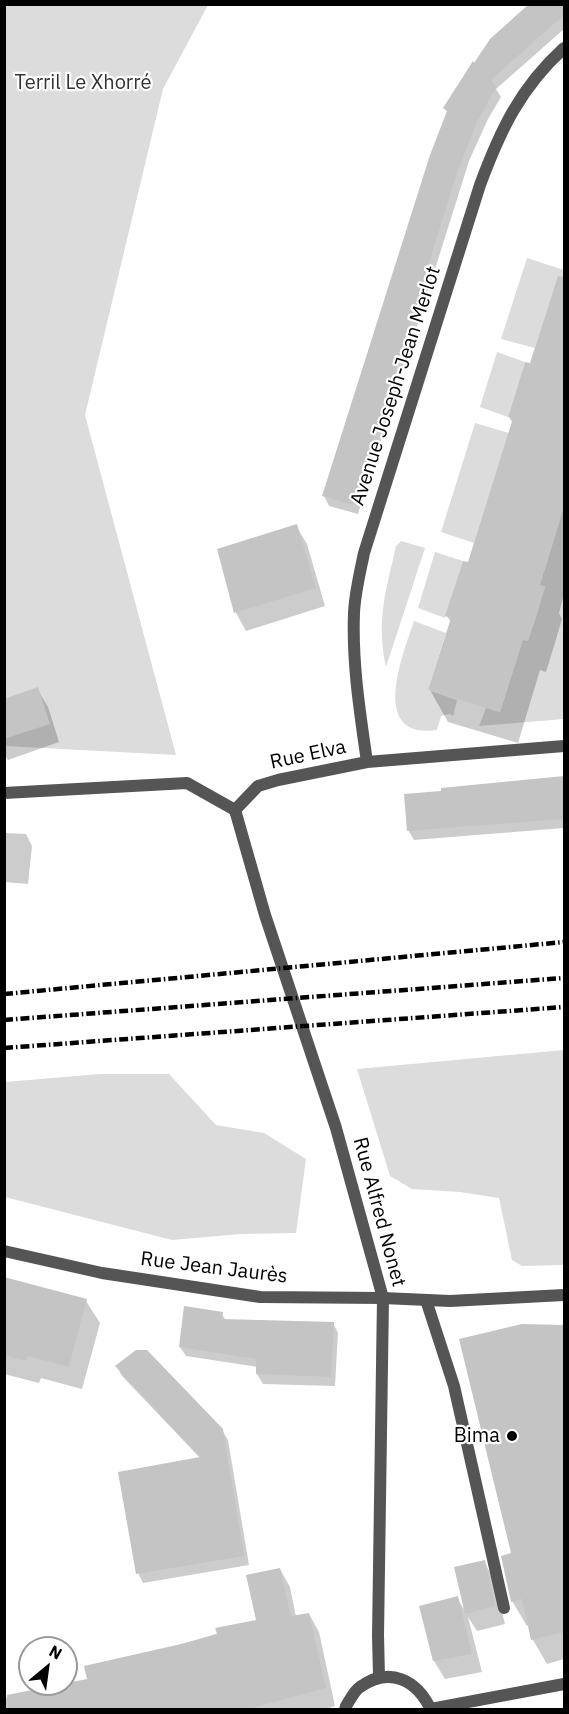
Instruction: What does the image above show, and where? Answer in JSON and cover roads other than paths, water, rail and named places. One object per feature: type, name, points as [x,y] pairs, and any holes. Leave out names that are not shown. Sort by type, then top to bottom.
[{"type":"street","name":"Avenue Joseph-Jean Merlot","points":[[367,762],[354,643],[357,586],[364,553],[494,147],[525,90],[564,48]]},
{"type":"street","name":"Rue Elva","points":[[234,810],[258,786],[367,762],[564,746]]},
{"type":"street","points":[[4,793],[187,783],[234,810]]},
{"type":"street","name":"Rue Alfred Nonet","points":[[234,810],[265,915],[336,1128],[382,1298],[378,1635],[380,1677]]},
{"type":"street","name":"Rue Jean Jaurès","points":[[4,1251],[102,1273],[260,1297],[450,1301],[564,1295]]},
{"type":"street","points":[[426,1300],[454,1386],[504,1608]]},
{"type":"street","points":[[345,1710],[345,1706],[358,1687],[380,1677],[402,1678],[420,1690],[431,1709],[564,1684]]},
{"type":"railway","points":[[4,994],[564,942]]},
{"type":"railway","points":[[4,1020],[564,978]]},
{"type":"railway","points":[[4,1048],[564,1007]]},
{"type":"place","name":"Bima","points":[[512,1436]]},
{"type":"park label","name":"Terril Le Xhorré","points":[[83,83]]}]
